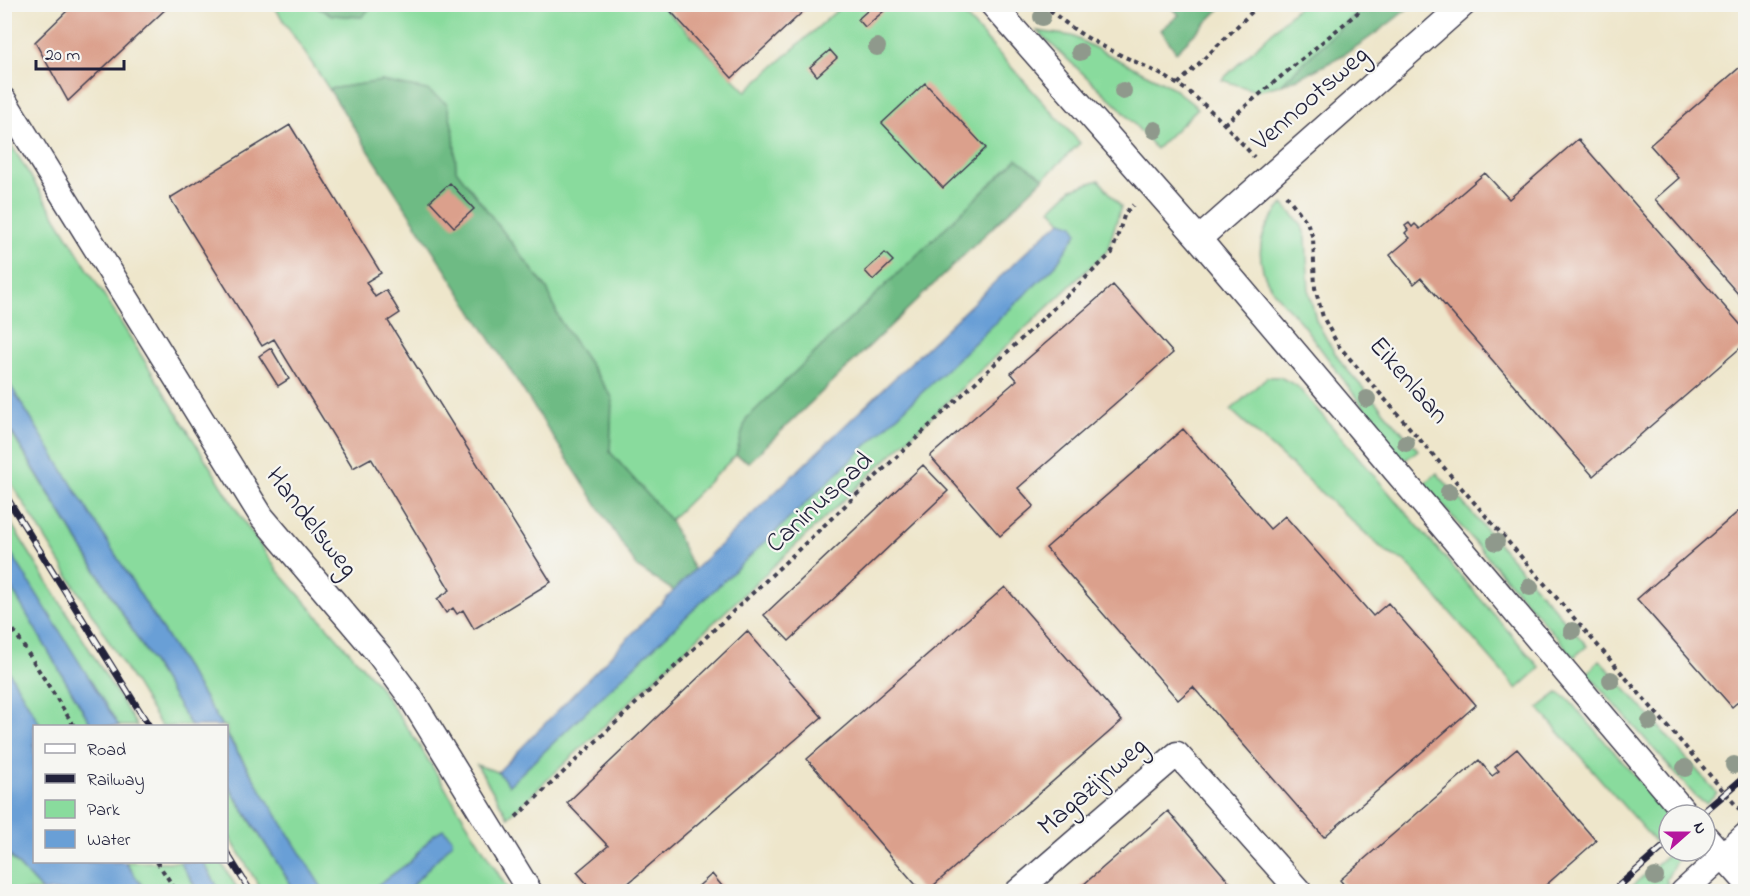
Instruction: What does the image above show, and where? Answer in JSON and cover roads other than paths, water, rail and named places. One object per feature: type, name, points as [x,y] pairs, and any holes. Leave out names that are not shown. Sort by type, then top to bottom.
[{"type":"street","points":[[992,4],[1199,239],[1677,803]]},
{"type":"street","name":"Vennootsweg","points":[[1199,239],[1464,4]]},
{"type":"street","name":"Handelsweg","points":[[4,100],[262,517],[411,698],[530,891]]},
{"type":"street","name":"Magazijnweg","points":[[1017,891],[1177,754],[1300,891]]},
{"type":"street","points":[[1683,891],[1746,835]]},
{"type":"street","points":[[1717,849],[1746,882]]},
{"type":"water","points":[[1062,221],[1074,225],[1077,233],[1055,266],[509,785],[498,772],[694,570],[1046,233]]},
{"type":"water","points":[[5,377],[221,725],[190,725],[5,421]]},
{"type":"water","points":[[5,546],[118,725],[91,725],[5,577]]},
{"type":"water","points":[[5,665],[40,725],[33,725],[33,863],[126,863],[146,891],[42,891],[5,850]]},
{"type":"water","points":[[228,737],[324,891],[295,891],[228,785]]},
{"type":"water","points":[[443,829],[452,838],[452,843],[407,891],[369,891],[410,862],[433,835]]},
{"type":"water","points":[[181,863],[204,863],[220,891],[198,891]]},
{"type":"railway","points":[[4,493],[148,725]]},
{"type":"railway","points":[[1714,803],[1746,776]]},
{"type":"railway","points":[[1612,892],[1657,853]]},
{"type":"railway","points":[[228,855],[251,892]]}]
